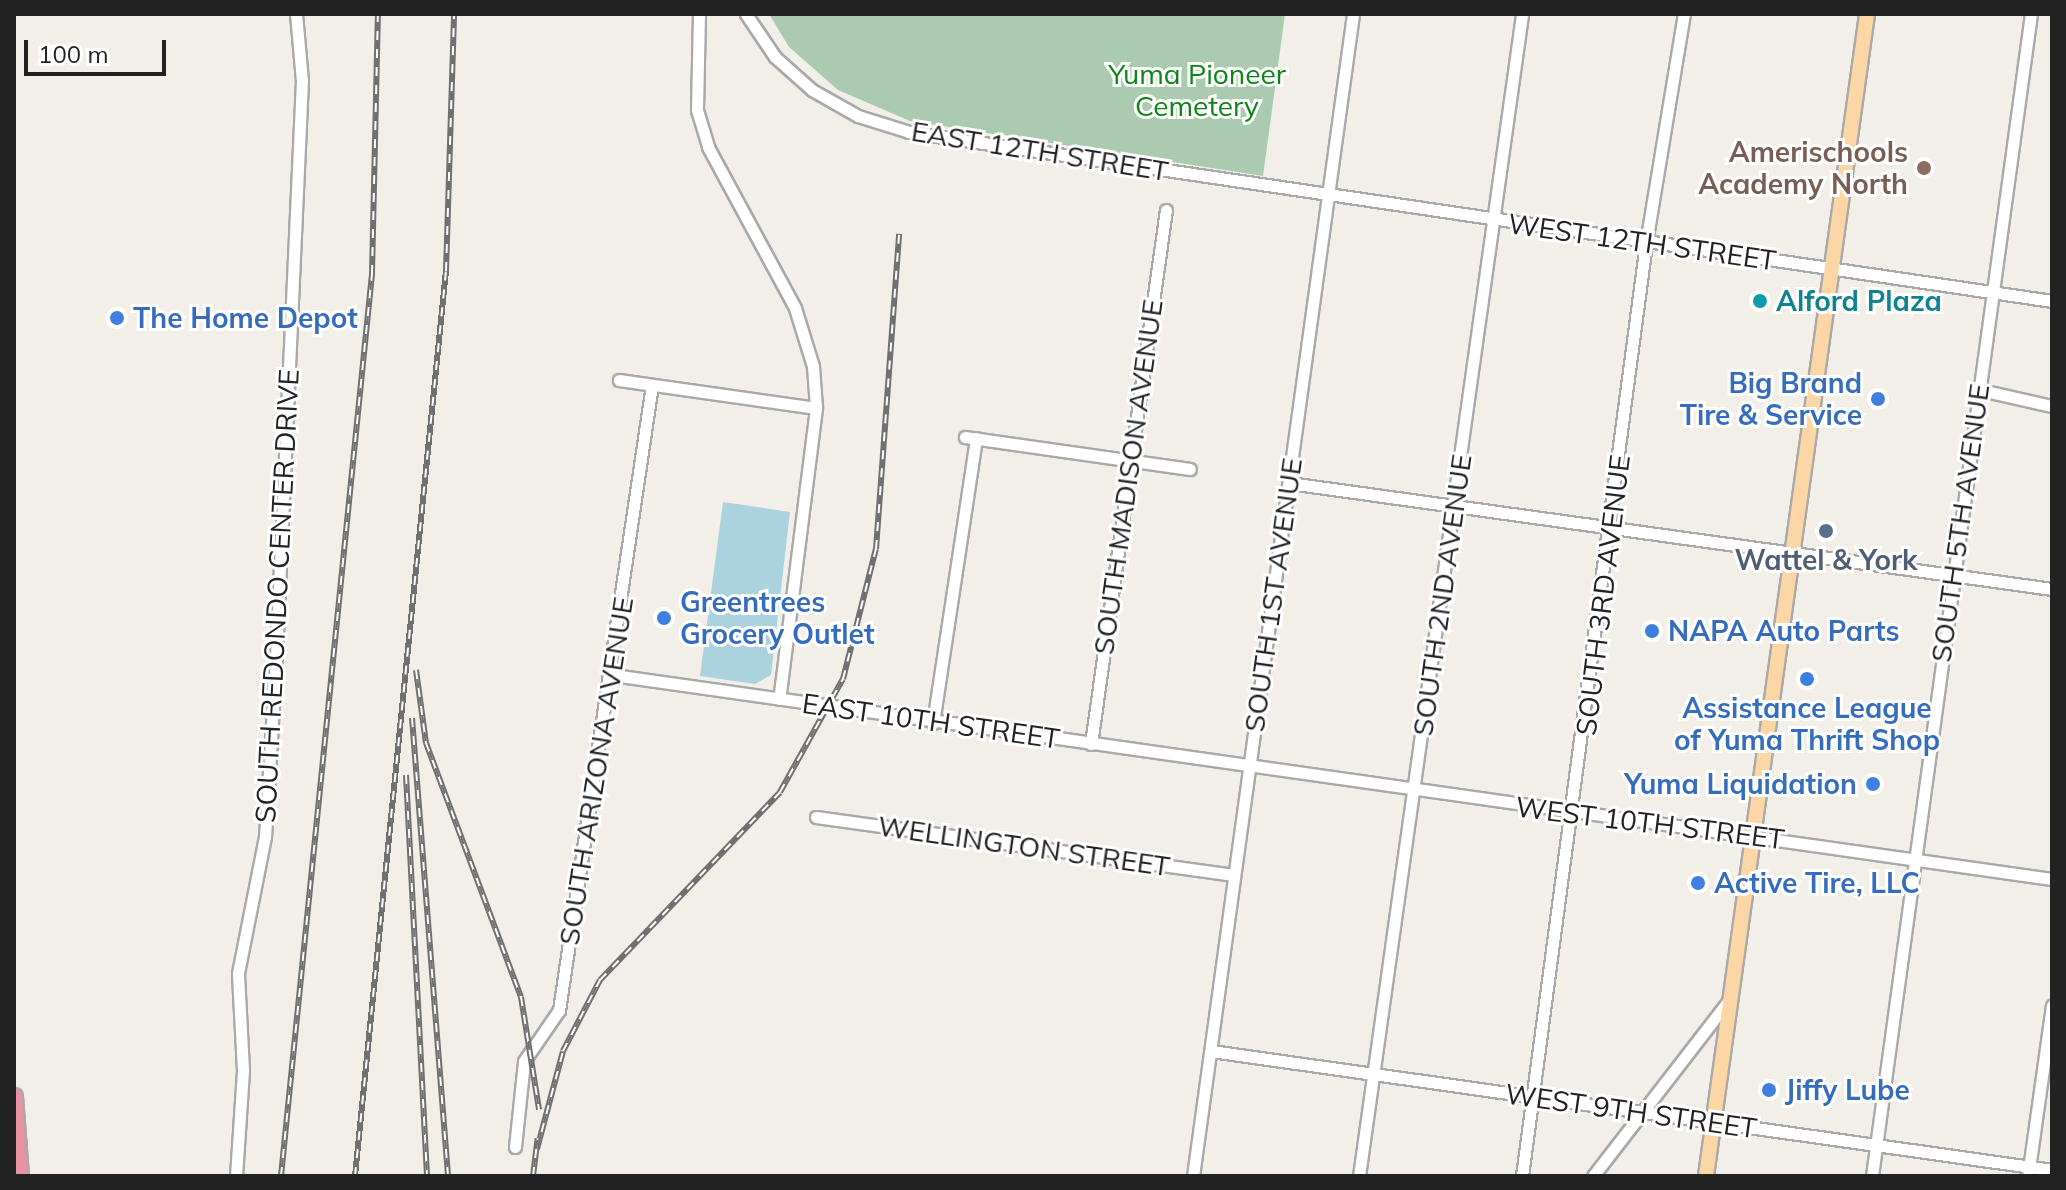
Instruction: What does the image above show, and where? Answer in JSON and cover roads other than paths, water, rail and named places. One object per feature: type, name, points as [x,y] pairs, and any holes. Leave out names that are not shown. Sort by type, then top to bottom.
[{"type":"highway","points":[[14,1097],[20,1176]]},
{"type":"main road","points":[[1706,1176],[1867,14]]},
{"type":"street","name":"SOUTH REDONDO CENTER DRIVE","points":[[236,1176],[243,1079],[238,973],[265,837],[276,655],[302,81],[296,14]]},
{"type":"street","points":[[699,14],[697,110],[708,147],[807,335],[816,408],[779,699]]},
{"type":"street","name":"EAST 12TH STREET","points":[[746,14],[775,57],[858,116],[972,145],[1327,198]]},
{"type":"street","name":"SOUTH 1ST AVENUE","points":[[1193,1176],[1232,875],[1353,14]]},
{"type":"street","name":"SOUTH 2ND AVENUE","points":[[1359,1176],[1522,14]]},
{"type":"street","name":"SOUTH 3RD AVENUE","points":[[1522,1176],[1612,529],[1646,243],[1684,14]]},
{"type":"street","name":"SOUTH 5TH AVENUE","points":[[1872,1176],[1918,860],[1951,576],[2031,14]]},
{"type":"street","name":"WEST 12TH STREET","points":[[1327,198],[2052,301]]},
{"type":"street","name":"SOUTH MADISON AVENUE","points":[[1091,744],[1166,210]]},
{"type":"street","points":[[619,380],[816,408]]},
{"type":"street","name":"SOUTH ARIZONA AVENUE","points":[[515,1147],[524,1061],[559,1010],[613,675],[652,385]]},
{"type":"street","points":[[1977,389],[2052,406]]},
{"type":"street","points":[[933,723],[970,438],[1190,469]]},
{"type":"street","points":[[1289,483],[2052,589]]},
{"type":"street","name":"EAST 10TH STREET","points":[[613,675],[1248,768]]},
{"type":"street","name":"WEST 10TH STREET","points":[[1248,768],[2052,879]]},
{"type":"street","name":"WELLINGTON STREET","points":[[816,817],[1232,875]]},
{"type":"street","points":[[1593,1176],[1729,1000]]},
{"type":"street","points":[[2029,1172],[2052,1006]]},
{"type":"street","name":"WEST 9TH STREET","points":[[1211,1051],[1878,1146],[2029,1172],[2052,1170]]},
{"type":"water","points":[[723,502],[790,512],[771,675],[755,684],[700,676]]},
{"type":"railway","points":[[281,1176],[372,274],[378,14]]},
{"type":"railway","points":[[355,1176],[446,271],[454,14]]},
{"type":"railway","points":[[537,1149],[563,1051],[600,980],[780,792],[843,679],[876,549],[899,234]]},
{"type":"railway","points":[[416,670],[426,743],[521,997],[539,1110]]},
{"type":"railway","points":[[412,718],[448,1176]]},
{"type":"railway","points":[[406,775],[427,1176]]},
{"type":"railway","points":[[533,1176],[538,1138]]},
{"type":"place","name":"Amerischools Academy North","points":[[1924,168]]},
{"type":"place","name":"Alford Plaza","points":[[1760,301]]},
{"type":"place","name":"The Home Depot","points":[[117,318]]},
{"type":"place","name":"Big Brand Tire & Service","points":[[1878,399]]},
{"type":"place","name":"Wattel & York","points":[[1826,531]]},
{"type":"place","name":"Greentrees Grocery Outlet","points":[[664,618]]},
{"type":"place","name":"NAPA Auto Parts","points":[[1652,631]]},
{"type":"place","name":"Assistance League of Yuma Thrift Shop","points":[[1807,679]]},
{"type":"place","name":"Yuma Liquidation","points":[[1873,784]]},
{"type":"place","name":"Active Tire, LLC","points":[[1698,883]]},
{"type":"place","name":"Jiffy Lube","points":[[1769,1090]]},
{"type":"park label","name":"Yuma Pioneer Cemetery","points":[[1197,90]]}]
